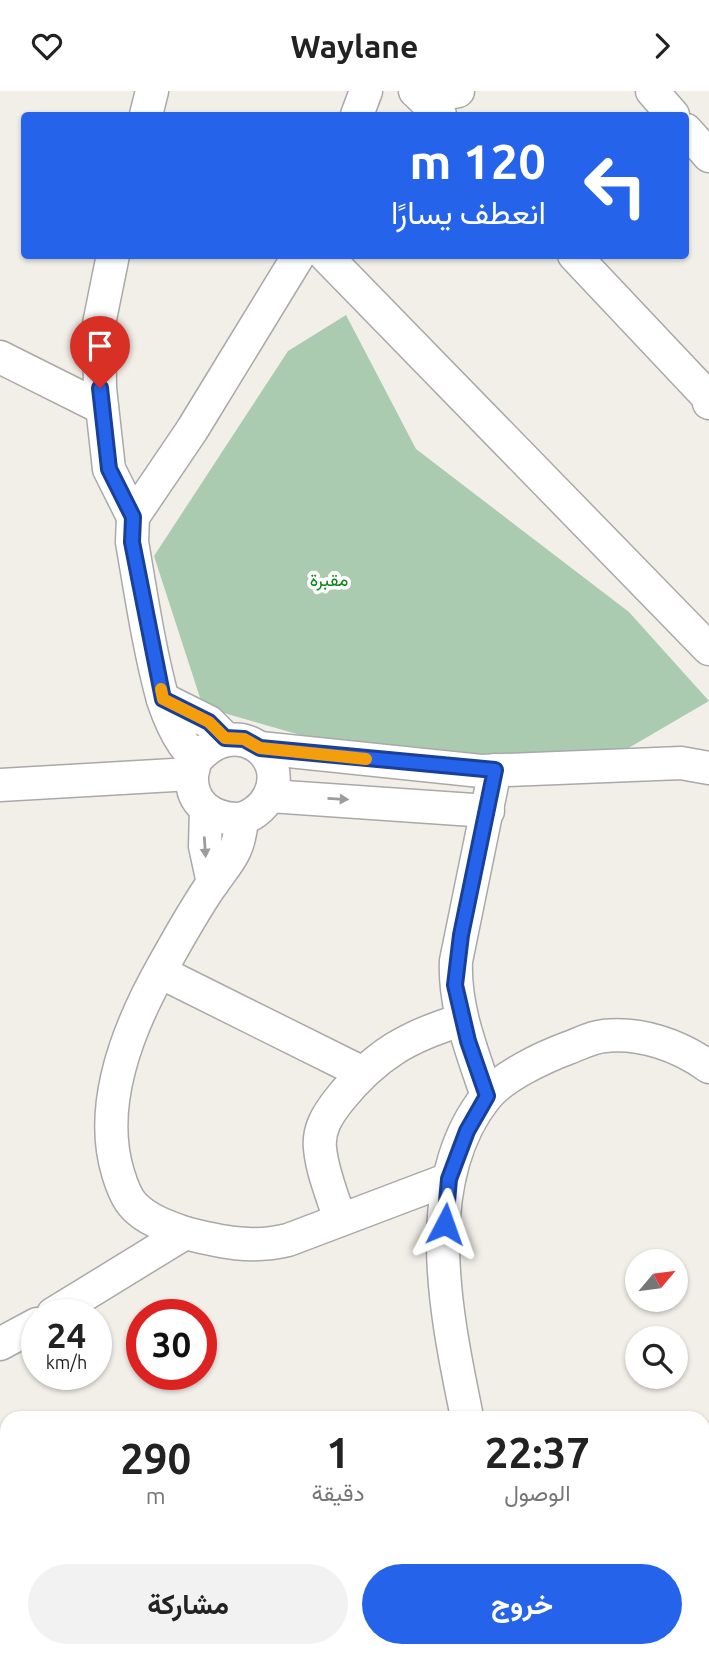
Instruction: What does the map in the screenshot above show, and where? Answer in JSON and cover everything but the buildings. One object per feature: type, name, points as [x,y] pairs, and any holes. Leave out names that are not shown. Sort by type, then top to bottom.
[{"type":"street","points":[[147,112],[152,91]]},
{"type":"street","points":[[358,112],[366,91]]},
{"type":"street","points":[[426,102],[458,91]]},
{"type":"street","points":[[652,91],[670,112]]},
{"type":"street","points":[[689,133],[709,156]]},
{"type":"street","points":[[112,259],[99,324],[102,408],[109,469],[133,517],[132,542],[163,699],[172,725],[193,767],[192,787],[205,810],[205,846],[213,883]]},
{"type":"street","points":[[133,517],[192,430],[297,259]]},
{"type":"street","points":[[329,259],[709,649]]},
{"type":"street","points":[[578,259],[708,398]]},
{"type":"street","points":[[0,356],[102,408]]},
{"type":"street","points":[[163,699],[209,722],[225,738]]},
{"type":"street","points":[[0,785],[193,767],[208,746],[225,738],[244,739],[260,748],[495,770],[681,763],[709,768]]},
{"type":"street","points":[[205,810],[222,818],[242,819],[258,811],[270,796],[274,779],[270,762],[260,748]]},
{"type":"street","points":[[487,1096],[462,1020],[455,985],[456,961],[495,770]]},
{"type":"street","points":[[270,796],[488,811]]},
{"type":"street","points":[[242,819],[235,854],[213,883],[160,972],[140,1012],[117,1081],[110,1116],[110,1146],[121,1182],[133,1206],[157,1223],[185,1233],[244,1246],[268,1245],[449,1179]]},
{"type":"street","points":[[160,972],[361,1072]]},
{"type":"street","points":[[340,1220],[320,1148],[322,1128],[331,1111],[361,1072],[415,1035],[462,1020]]},
{"type":"street","points":[[466,1411],[447,1321],[443,1247],[449,1179],[467,1131],[487,1096],[540,1059],[602,1036],[649,1037],[709,1067]]},
{"type":"street","points":[[77,1299],[185,1233]]},
{"type":"street","points":[[0,1344],[21,1333]]},
{"type":"green space","name":"مقبرة","points":[[346,315],[416,449],[629,612],[709,701],[608,760],[454,779],[203,707],[154,556],[288,351]]},
{"type":"slow traffic","points":[[161,689],[163,699],[209,722],[225,738],[244,739],[260,748],[366,759]]},
{"type":"route","points":[[100,388],[109,469],[133,517],[132,542],[163,699],[209,722],[225,738],[244,739],[260,748],[481,771],[495,770],[470,884],[456,961],[455,985],[468,1041],[487,1096],[467,1131],[449,1179],[445,1224]]}]
